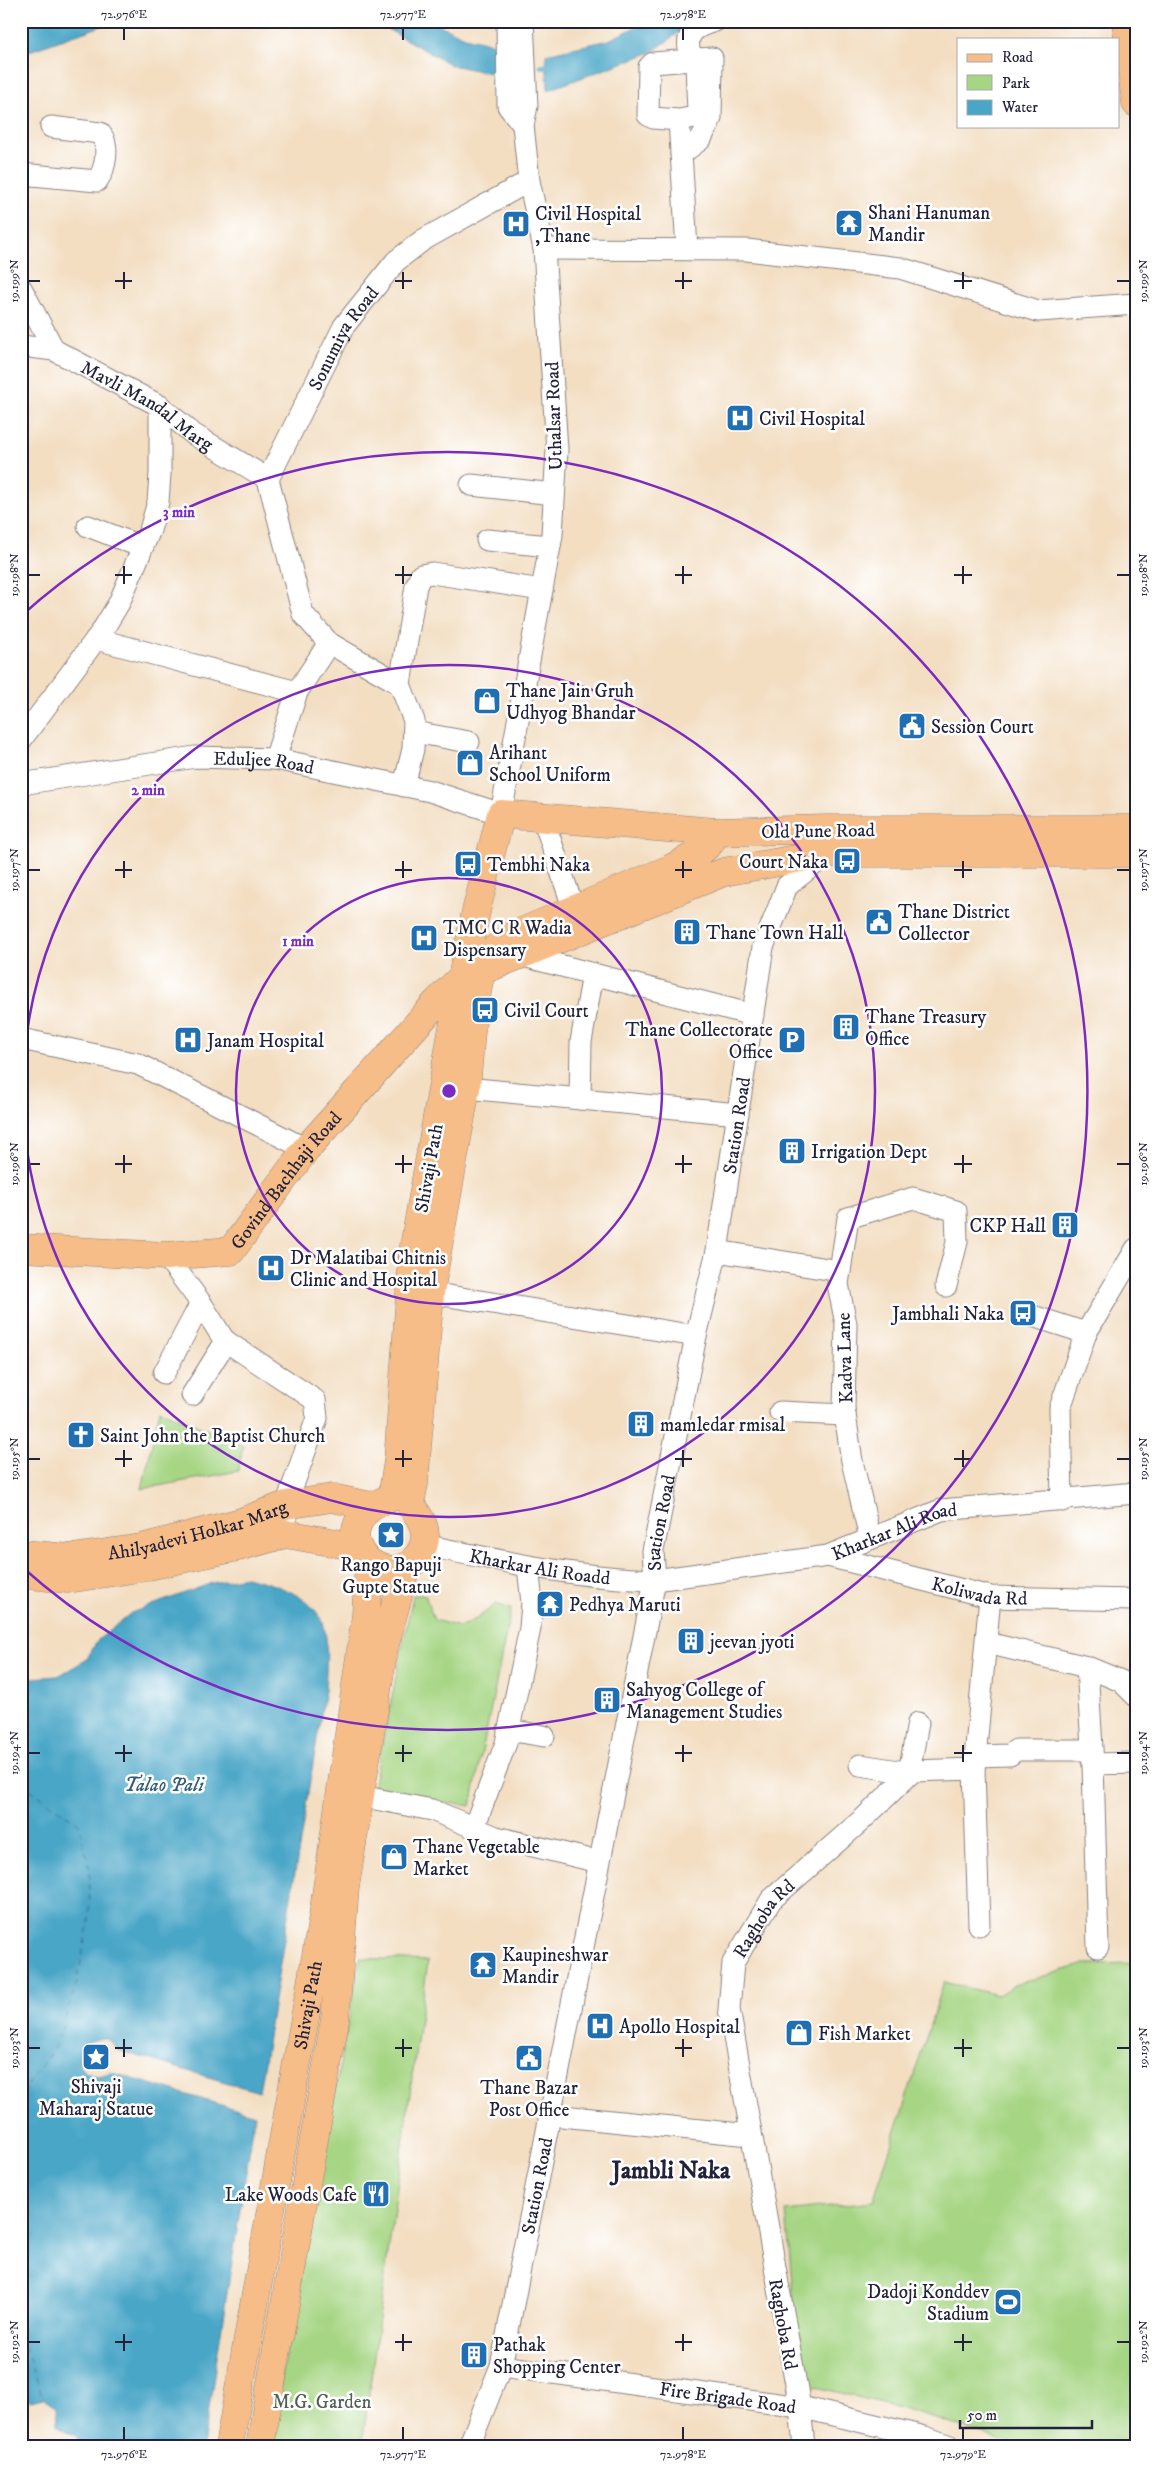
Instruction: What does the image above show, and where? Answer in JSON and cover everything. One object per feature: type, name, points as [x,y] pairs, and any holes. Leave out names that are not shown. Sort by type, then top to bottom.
[{"type":"main road","points":[[1126,21],[1136,103]]},
{"type":"main road","name":"Old Pune Road","points":[[501,814],[715,832],[828,829],[1136,829]]},
{"type":"main road","name":"Shivaji Path","points":[[391,1502],[398,1460],[413,1252],[472,974],[476,907],[501,814]]},
{"type":"main road","points":[[391,1502],[423,1524],[424,1545],[414,1561],[406,1566],[387,1570],[363,1555],[356,1535],[357,1524],[363,1514],[391,1502],[414,1484],[430,1293],[466,1088],[472,1020],[472,974],[496,948],[512,936],[670,869],[699,853],[710,843],[715,832]]},
{"type":"main road","name":"Old Pune Road","points":[[472,974],[724,872],[828,853],[1136,853]]},
{"type":"main road","name":"Govind Bachhaji Road","points":[[21,1248],[166,1256],[231,1251],[306,1149],[437,1002],[472,974]]},
{"type":"main road","name":"Ahilyadevi Holkar Marg","points":[[21,1554],[72,1558],[141,1548],[241,1522],[286,1505],[332,1498],[391,1502]]},
{"type":"main road","name":"Ahilyadevi Holkar Marg","points":[[21,1574],[68,1579],[139,1568],[242,1546],[286,1534],[363,1555]]},
{"type":"main road","name":"Shivaji Path","points":[[229,2446],[323,1916],[366,1615],[363,1555]]},
{"type":"main road","name":"Shivaji Path","points":[[260,2446],[335,2020],[345,1887],[384,1648],[406,1566]]},
{"type":"street","points":[[507,21],[508,106],[523,124]]},
{"type":"street","name":"Uthalsar Road","points":[[501,814],[550,546],[557,450],[544,248],[529,181],[523,124],[527,106],[523,21]]},
{"type":"street","points":[[681,154],[701,139],[711,118],[716,56],[700,59],[691,56],[688,41],[691,33],[699,26],[715,21]]},
{"type":"street","points":[[679,120],[687,249]]},
{"type":"street","points":[[21,174],[96,181],[101,175],[105,157],[104,138],[100,133],[51,127]]},
{"type":"street","name":"Sonumiya Road","points":[[268,479],[344,326],[396,262],[423,240],[529,181]]},
{"type":"street","points":[[544,248],[747,250],[900,268],[1038,311],[1136,304]]},
{"type":"street","points":[[21,288],[54,350]]},
{"type":"street","name":"Mavli Mandal Marg","points":[[21,346],[54,350],[160,406],[193,434],[268,479]]},
{"type":"street","points":[[21,740],[96,639],[119,604],[158,502],[160,406]]},
{"type":"street","points":[[268,479],[303,614],[328,643],[400,684]]},
{"type":"street","points":[[472,485],[554,494]]},
{"type":"street","points":[[88,526],[142,548]]},
{"type":"street","points":[[488,540],[550,546]]},
{"type":"street","points":[[404,786],[413,749],[414,721],[400,684],[416,586],[421,575],[432,573],[542,590]]},
{"type":"street","points":[[96,639],[297,692]]},
{"type":"street","points":[[275,759],[297,692],[328,643]]},
{"type":"street","points":[[414,732],[469,742]]},
{"type":"street","name":"Eduljee Road","points":[[21,784],[195,757],[275,759],[430,791],[501,814]]},
{"type":"street","points":[[543,818],[574,910]]},
{"type":"street","name":"Station Road","points":[[469,2446],[501,2366],[552,2115],[599,1862],[655,1580],[653,1551],[696,1336],[717,1251],[763,948],[787,886],[828,853]]},
{"type":"street","points":[[520,955],[753,1015]]},
{"type":"street","points":[[580,1099],[582,1042],[593,974]]},
{"type":"street","points":[[21,1040],[138,1064],[306,1149]]},
{"type":"street","points":[[466,1088],[738,1114]]},
{"type":"street","name":"Kadva Lane","points":[[870,1538],[852,1461],[845,1415],[846,1324],[838,1284],[848,1218],[913,1198],[956,1211],[957,1242],[946,1286]]},
{"type":"street","points":[[1062,1502],[1060,1408],[1086,1333],[1136,1250]]},
{"type":"street","points":[[717,1251],[840,1271]]},
{"type":"street","points":[[166,1256],[202,1303],[226,1341],[314,1400],[317,1418],[286,1505],[286,1534]]},
{"type":"street","points":[[430,1293],[696,1336]]},
{"type":"street","points":[[164,1373],[202,1303]]},
{"type":"street","points":[[1023,1313],[1086,1333]]},
{"type":"street","points":[[192,1395],[226,1341]]},
{"type":"street","points":[[780,1412],[845,1415]]},
{"type":"street","name":"Kharkar Ali Road","points":[[655,1580],[828,1556],[941,1510],[1062,1502],[1136,1493]]},
{"type":"street","name":"Kharkar Ali Roadd","points":[[424,1545],[528,1567],[627,1579],[655,1580]]},
{"type":"street","name":"Koliwada Rd","points":[[828,1556],[990,1597],[1136,1600]]},
{"type":"street","points":[[474,1828],[506,1743],[530,1628],[532,1603],[528,1567]]},
{"type":"street","points":[[979,1925],[975,1762],[990,1597]]},
{"type":"street","points":[[987,1643],[1087,1667],[1121,1680],[1136,1696]]},
{"type":"street","points":[[1087,1667],[1098,1947]]},
{"type":"street","points":[[910,1773],[918,1723]]},
{"type":"street","points":[[508,1730],[544,1736]]},
{"type":"street","points":[[860,1765],[910,1773],[1010,1755],[1016,1750],[1136,1762]]},
{"type":"street","name":"Raghoba Rd","points":[[804,2446],[800,2407],[729,2009],[733,1963],[771,1900],[863,1819],[910,1773]]},
{"type":"street","points":[[360,1796],[432,1810],[496,1837],[599,1862]]},
{"type":"street","points":[[552,2115],[750,2135]]},
{"type":"street","name":"Fire Brigade Road","points":[[501,2366],[800,2407],[925,2437],[950,2446]]},
{"type":"green space","points":[[160,1409],[243,1446],[238,1471],[142,1489]]},
{"type":"green space","points":[[413,1595],[425,1595],[434,1620],[460,1627],[478,1618],[496,1604],[511,1609],[471,1806],[372,1793]]},
{"type":"green space","name":"M.G. Garden","points":[[360,1958],[428,1961],[363,2437],[359,2446],[268,2446]]},
{"type":"green space","name":"Dadoji Konddev Stadium","points":[[1136,1963],[1136,2446],[1022,2446],[886,2404],[808,2385],[799,2371],[786,2211],[873,2201],[944,1982],[998,1995],[1014,1985],[1085,1964]]},
{"type":"water","points":[[33,21],[116,21],[21,54],[21,26]]},
{"type":"water","points":[[373,21],[431,21],[465,37],[494,44],[495,74],[451,65]]},
{"type":"water","points":[[648,21],[695,21],[652,52],[548,90],[546,54],[609,40]]},
{"type":"water","name":"Talao Pali","points":[[246,1577],[287,1590],[297,1595],[313,1608],[323,1623],[327,1652],[325,1690],[259,2092],[117,2050],[112,2042],[104,2038],[91,2041],[83,2047],[79,2055],[83,2070],[90,2074],[99,2076],[110,2072],[255,2115],[203,2446],[80,2446],[77,2437],[57,2425],[56,2408],[43,2398],[31,2401],[21,2399],[21,1670],[31,1678],[58,1676],[86,1660],[98,1640],[131,1613],[212,1583]]},
{"type":"waterway","points":[[541,66],[554,67]]},
{"type":"ferry route","points":[[21,1783],[79,1824],[90,1872],[89,1920],[77,1982],[57,2043],[21,2095]]},
{"type":"ferry route","points":[[21,2336],[43,2398]]},
{"type":"place","name":"Shani Hanuman Mandir","points":[[849,223]]},
{"type":"place","name":"Civil Hospital ,Thane","points":[[516,224]]},
{"type":"place","name":"Civil Hospital","points":[[740,418]]},
{"type":"place","name":"Thane Jain Gruh Udhyog Bhandar","points":[[487,701]]},
{"type":"place","name":"Session Court","points":[[912,726]]},
{"type":"place","name":"Arihant School Uniform","points":[[470,763]]},
{"type":"place","name":"Court Naka","points":[[847,861]]},
{"type":"place","name":"Tembhi Naka","points":[[468,864]]},
{"type":"place","name":"Thane District Collector","points":[[879,922]]},
{"type":"place","name":"Thane Town Hall","points":[[687,932]]},
{"type":"place","name":"TMC C R Wadia Dispensary","points":[[424,938]]},
{"type":"place","name":"Civil Court","points":[[485,1010]]},
{"type":"place","name":"Thane Treasury Office","points":[[846,1027]]},
{"type":"place","name":"Janam Hospital","points":[[188,1040]]},
{"type":"place","name":"Thane Collectorate Office","points":[[792,1040]]},
{"type":"place","name":"Irrigation Dept","points":[[792,1151]]},
{"type":"place","name":"CKP Hall","points":[[1065,1225]]},
{"type":"place","name":"Dr Malatibai Chitnis Clinic and Hospital","points":[[271,1268]]},
{"type":"place","name":"Jambhali Naka","points":[[1023,1313]]},
{"type":"place","name":"mamledar rmisal","points":[[641,1424]]},
{"type":"place","name":"Saint John the Baptist Church","points":[[81,1435]]},
{"type":"place","name":"Rango Bapuji Gupte Statue","points":[[391,1535]]},
{"type":"place","name":"Pedhya Maruti","points":[[550,1604]]},
{"type":"place","name":"jeevan jyoti","points":[[691,1641]]},
{"type":"place","name":"Sahyog College of Management Studies","points":[[607,1700]]},
{"type":"place","name":"Thane Vegetable Market","points":[[394,1857]]},
{"type":"place","name":"Kaupineshwar Mandir","points":[[483,1965]]},
{"type":"place","name":"Apollo Hospital","points":[[600,2026]]},
{"type":"place","name":"Fish Market","points":[[799,2033]]},
{"type":"place","name":"Shivaji Maharaj Statue","points":[[96,2057]]},
{"type":"place","name":"Thane Bazar Post Office","points":[[529,2058]]},
{"type":"place","name":"Lake Woods Cafe","points":[[376,2194]]},
{"type":"place","name":"Dadoji Konddev Stadium","points":[[1008,2302]]},
{"type":"place","name":"Pathak Shopping Center","points":[[474,2355]]},
{"type":"district","name":"Jambli Naka","points":[[671,2170]]}]
